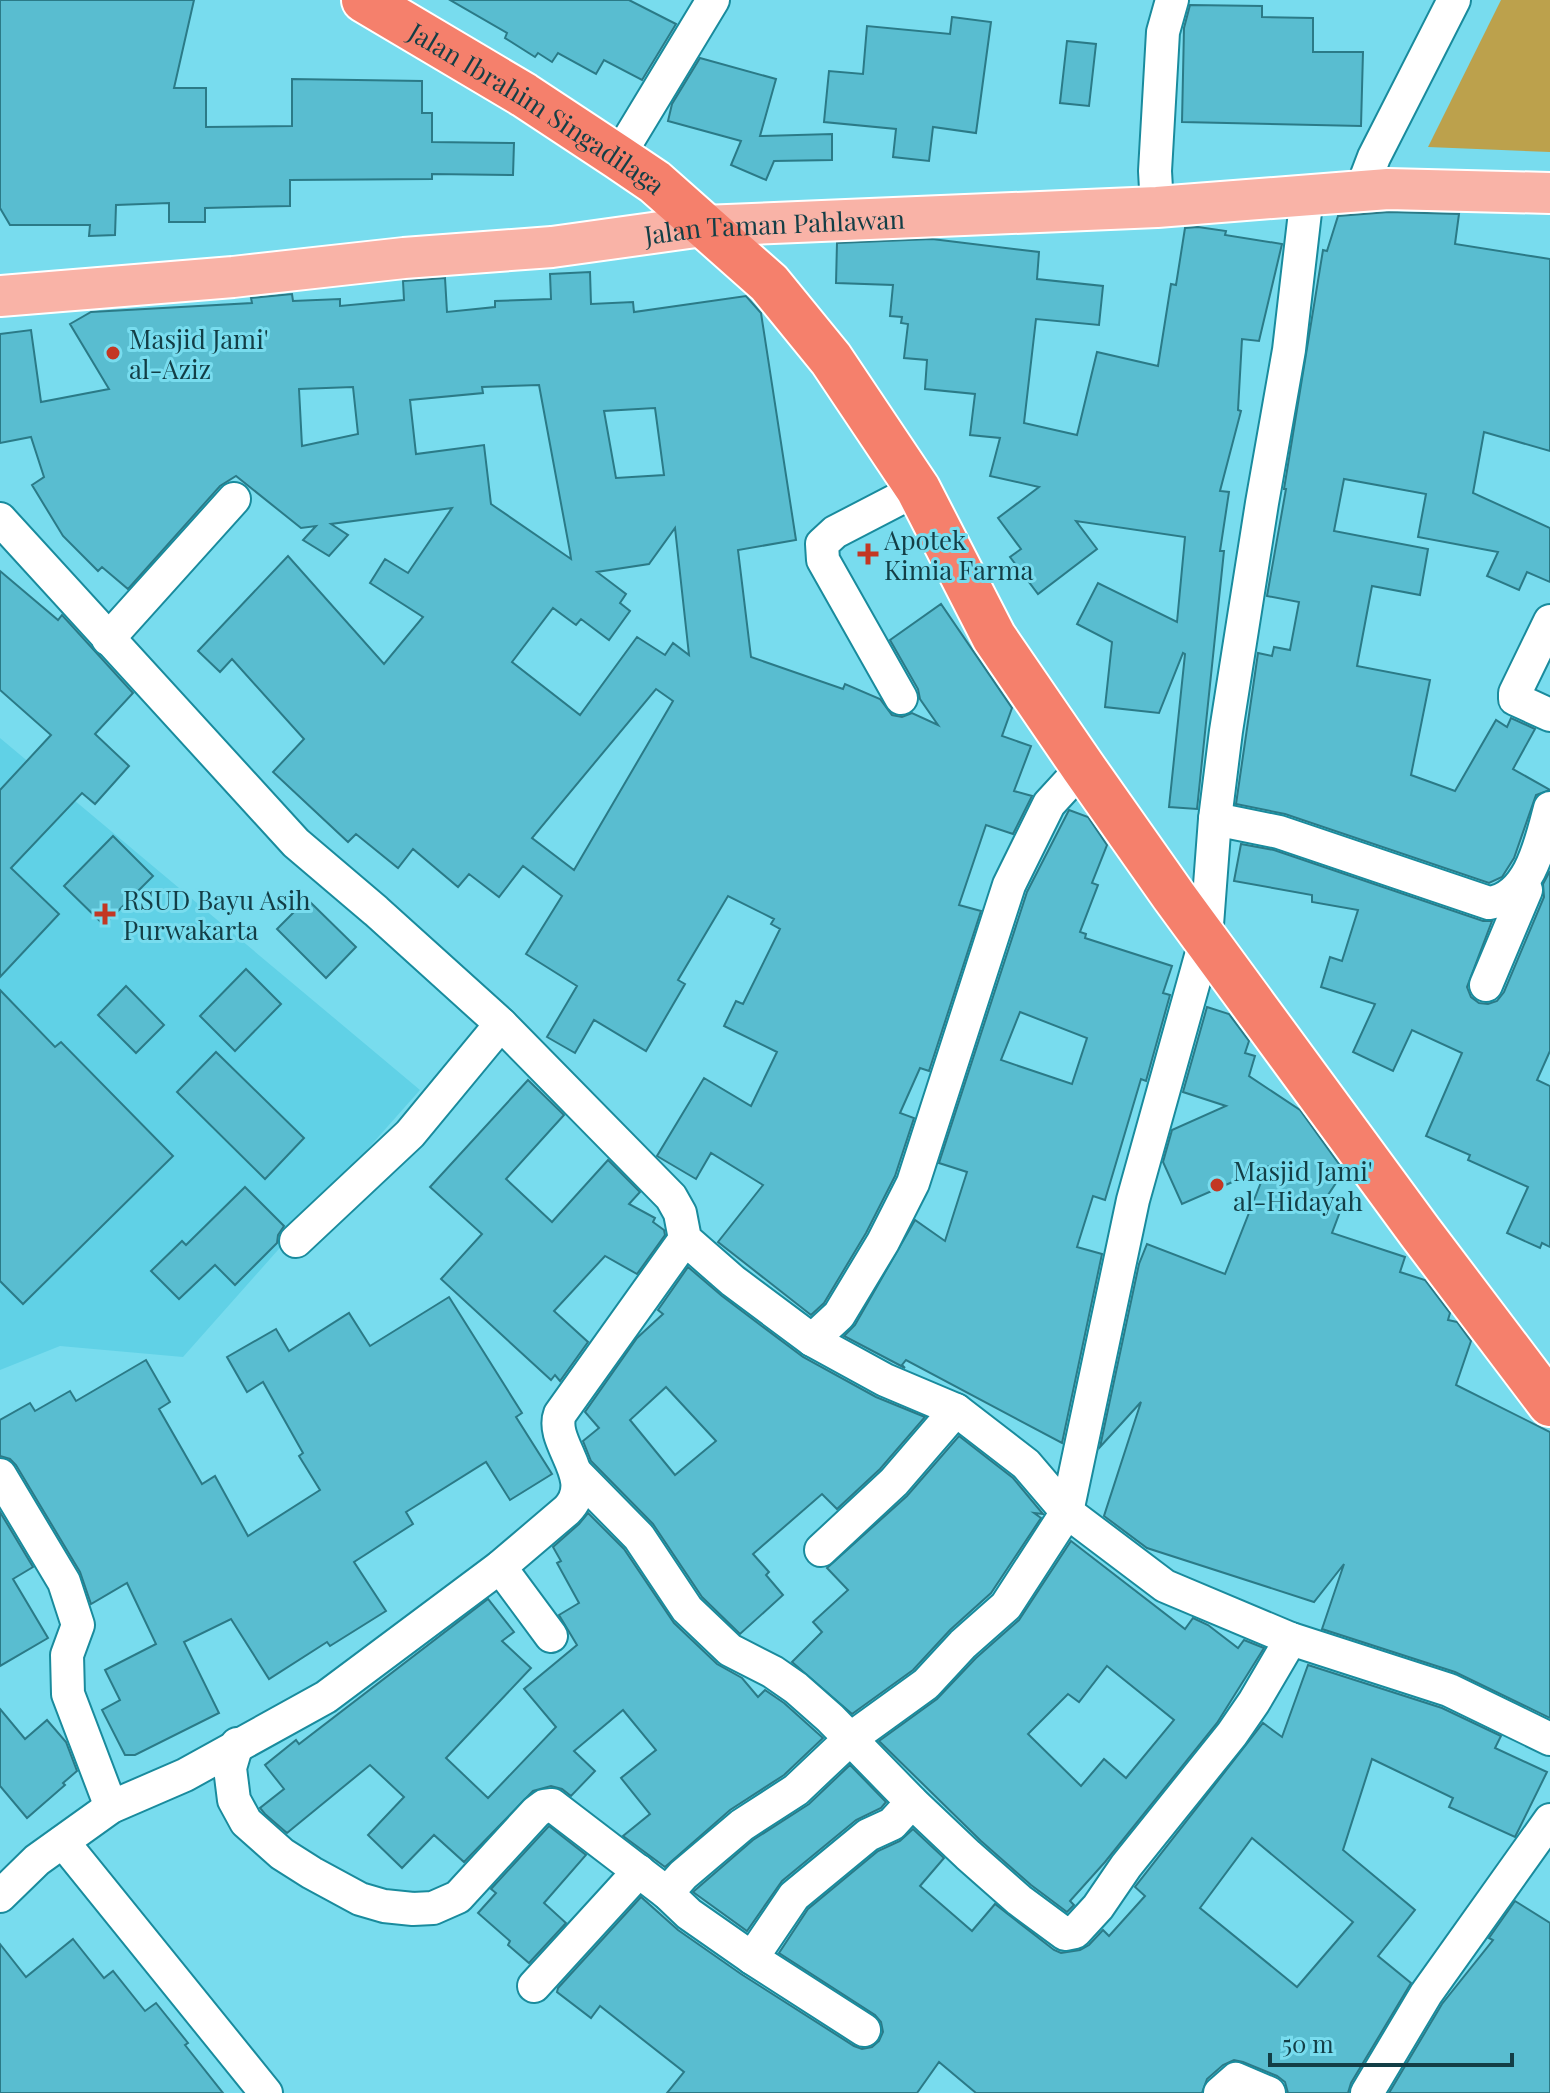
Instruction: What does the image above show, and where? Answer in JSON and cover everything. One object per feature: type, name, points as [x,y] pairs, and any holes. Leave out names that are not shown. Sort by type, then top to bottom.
[{"type":"highway","name":"Jalan Ibrahim Singadilaga","points":[[364,0],[524,95],[655,182],[769,283],[831,359],[918,489],[994,637],[1083,767],[1420,1232],[1550,1404]]},
{"type":"main road","name":"Jalan Taman Pahlawan","points":[[0,296],[552,247],[703,226],[1157,207],[1388,189],[1550,193]]},
{"type":"street","points":[[618,157],[713,0]]},
{"type":"street","points":[[1157,207],[1155,171],[1163,32],[1172,0]]},
{"type":"street","points":[[1361,191],[1381,143],[1454,0]]},
{"type":"street","points":[[667,1893],[683,1875],[742,1825],[796,1790],[850,1739],[926,1684],[963,1644],[1006,1606],[1067,1512],[1133,1200],[1206,938],[1215,819],[1262,503],[1289,350],[1307,195]]},
{"type":"street","points":[[901,698],[823,560],[822,544],[835,532],[918,489]]},
{"type":"street","points":[[108,639],[234,499]]},
{"type":"street","points":[[0,519],[296,843],[501,1024],[671,1197],[680,1213],[685,1239],[733,1281],[812,1340],[885,1380],[956,1410],[1026,1464],[1067,1512],[1165,1586],[1291,1639],[1449,1690],[1550,1739]]},
{"type":"street","points":[[1550,621],[1515,693],[1515,699],[1550,715]]},
{"type":"street","points":[[812,1340],[839,1315],[883,1242],[913,1183],[1009,885],[1049,804],[1083,767]]},
{"type":"street","points":[[1486,985],[1531,893],[1550,808]]},
{"type":"street","points":[[1215,819],[1279,832],[1489,903],[1531,893]]},
{"type":"street","points":[[296,1241],[410,1134],[501,1024]]},
{"type":"street","points":[[685,1239],[560,1414],[557,1425],[577,1474],[639,1537],[687,1609],[730,1650],[796,1688],[912,1802],[1019,1900],[1065,1934],[1075,1932],[1098,1907],[1126,1866],[1232,1734],[1291,1639]]},
{"type":"street","points":[[821,1550],[894,1482],[956,1410]]},
{"type":"street","points":[[0,1896],[37,1860],[111,1807],[185,1775],[326,1697],[500,1567],[574,1503],[577,1474]]},
{"type":"street","points":[[0,1475],[64,1582],[78,1625],[67,1655],[68,1694],[111,1807]]},
{"type":"street","points":[[500,1567],[551,1636]]},
{"type":"street","points":[[237,1744],[230,1768],[234,1800],[246,1822],[282,1854],[360,1899],[384,1906],[413,1909],[433,1908],[458,1897],[536,1812],[552,1805],[667,1893],[689,1914],[864,2030]]},
{"type":"street","points":[[752,1958],[794,1896],[868,1835],[892,1824],[912,1802]]},
{"type":"street","points":[[1367,2093],[1426,1994],[1550,1820]]},
{"type":"street","points":[[63,1842],[266,2093]]},
{"type":"street","points":[[534,1986],[639,1871]]},
{"type":"street","points":[[1220,2093],[1236,2079],[1269,2093]]},
{"type":"shaded area","points":[[1501,0],[1550,0],[1550,152],[1428,147]]},
{"type":"shaded area","name":"RSUD Bayu Asih Purwakarta","points":[[0,738],[420,1090],[183,1357],[60,1346],[0,1370]]},
{"type":"building","points":[[0,0],[194,0],[174,88],[206,88],[206,127],[292,126],[292,79],[422,81],[422,113],[432,113],[432,142],[514,143],[513,175],[432,174],[432,179],[290,180],[290,206],[205,208],[205,222],[169,222],[169,203],[116,205],[115,235],[89,236],[90,225],[10,225],[0,208]]},
{"type":"building","points":[[450,0],[629,0],[676,24],[642,80],[604,60],[596,74],[558,53],[552,62],[538,53],[535,57],[505,38],[507,33]]},
{"type":"building","points":[[1190,5],[1262,6],[1262,17],[1313,18],[1313,52],[1363,52],[1361,126],[1182,122],[1184,28]]},
{"type":"building","points":[[952,17],[991,22],[976,133],[933,127],[929,161],[893,157],[896,129],[824,122],[829,71],[863,74],[867,26],[950,34]]},
{"type":"building","points":[[1067,41],[1096,44],[1089,106],[1060,103]]},
{"type":"building","points":[[700,58],[776,79],[760,136],[832,134],[832,160],[774,161],[766,180],[731,165],[741,141],[668,121],[672,104]]},
{"type":"building","points":[[1389,212],[1459,214],[1455,244],[1550,259],[1550,451],[1484,432],[1473,493],[1550,528],[1550,582],[1527,572],[1519,590],[1487,576],[1498,552],[1418,537],[1426,494],[1344,479],[1334,531],[1428,549],[1420,595],[1372,586],[1357,666],[1430,680],[1411,775],[1455,791],[1496,720],[1507,727],[1511,718],[1535,729],[1513,769],[1550,790],[1536,795],[1514,858],[1502,877],[1489,883],[1285,814],[1236,804],[1258,653],[1272,656],[1274,647],[1290,650],[1299,602],[1267,596],[1323,250],[1327,251],[1338,216]]},
{"type":"building","points":[[1185,228],[1226,231],[1225,235],[1282,244],[1259,341],[1242,339],[1238,410],[1241,411],[1220,491],[1229,492],[1220,551],[1224,551],[1197,809],[1169,807],[1185,654],[1159,713],[1105,707],[1112,642],[1077,624],[1098,583],[1177,622],[1185,537],[1076,521],[1097,549],[1038,594],[1010,557],[1021,549],[998,518],[1039,487],[990,476],[1000,438],[970,435],[975,394],[925,389],[927,360],[904,358],[908,324],[901,323],[902,317],[890,316],[893,285],[836,283],[837,243],[932,239],[1039,252],[1037,279],[1103,286],[1099,325],[1036,319],[1024,423],[1077,435],[1097,352],[1158,366],[1171,284],[1176,285]]},
{"type":"building","points":[[590,272],[591,304],[633,302],[634,312],[746,296],[761,313],[796,540],[738,550],[751,657],[843,689],[845,684],[880,699],[892,715],[902,717],[912,713],[938,725],[920,699],[918,689],[890,640],[941,604],[1012,708],[1002,736],[1031,746],[1014,791],[1032,796],[1013,834],[986,825],[959,905],[981,911],[929,1071],[920,1068],[900,1113],[914,1118],[895,1176],[866,1233],[824,1303],[811,1315],[718,1242],[763,1185],[711,1153],[696,1179],[657,1156],[704,1078],[751,1106],[777,1052],[724,1026],[736,1001],[743,1004],[780,929],[771,924],[774,919],[728,896],[678,980],[685,984],[646,1051],[594,1020],[575,1053],[547,1037],[577,986],[526,954],[562,896],[523,866],[499,897],[469,874],[458,887],[413,849],[398,868],[356,834],[348,842],[273,772],[304,739],[232,659],[220,672],[198,651],[288,556],[384,664],[423,617],[370,583],[385,559],[408,573],[452,508],[331,524],[348,535],[329,556],[303,540],[316,526],[301,528],[236,476],[220,486],[128,589],[102,567],[98,571],[63,536],[32,485],[44,477],[31,437],[0,443],[0,334],[31,330],[41,402],[109,389],[70,324],[91,312],[252,303],[251,298],[292,294],[293,301],[340,299],[340,306],[404,300],[403,281],[445,278],[447,312],[495,307],[495,301],[551,299],[550,274]],"holes":[[[539,385],[571,559],[491,504],[484,445],[416,454],[410,400],[483,393],[482,387]],[[353,387],[358,434],[302,446],[299,389]],[[655,408],[664,475],[616,478],[604,411]],[[675,528],[689,655],[673,643],[665,655],[637,637],[580,715],[512,662],[553,608],[576,625],[581,619],[609,640],[630,611],[620,603],[626,594],[597,572],[649,564]],[[656,689],[673,701],[574,870],[532,838]]]},
{"type":"building","points":[[0,571],[58,620],[62,615],[133,693],[95,734],[129,766],[95,804],[82,793],[11,868],[59,914],[0,977],[0,790],[51,735],[0,690]]},
{"type":"building","points":[[1069,810],[1088,817],[1107,845],[1092,883],[1098,885],[1080,932],[1086,934],[1085,938],[1172,966],[1163,993],[1170,995],[1146,1081],[1141,1079],[1105,1200],[1093,1196],[1077,1247],[1102,1254],[1062,1443],[906,1360],[902,1365],[905,1368],[844,1336],[855,1325],[915,1220],[945,1241],[967,1172],[939,1163],[1027,892]],"holes":[[[1020,1012],[1087,1038],[1072,1084],[1001,1060]]]},
{"type":"building","points":[[113,836],[153,876],[104,925],[64,886]]},
{"type":"building","points":[[1241,844],[1274,850],[1483,921],[1492,921],[1467,987],[1471,997],[1479,1003],[1488,1004],[1497,1001],[1504,992],[1544,897],[1543,884],[1550,871],[1550,1051],[1537,1080],[1550,1086],[1550,1247],[1542,1243],[1540,1248],[1507,1233],[1528,1187],[1468,1160],[1470,1155],[1426,1136],[1462,1053],[1412,1030],[1393,1071],[1353,1052],[1375,1004],[1321,987],[1330,957],[1342,961],[1358,910],[1312,902],[1312,895],[1234,881]]},
{"type":"building","points":[[307,899],[356,947],[326,978],[277,929]]},
{"type":"building","points":[[246,969],[281,1004],[235,1051],[200,1016]]},
{"type":"building","points":[[126,986],[164,1025],[136,1053],[98,1015]]},
{"type":"building","points":[[0,990],[55,1047],[61,1042],[173,1156],[23,1304],[0,1281]]},
{"type":"building","points":[[1207,1007],[1229,1014],[1249,1041],[1245,1053],[1255,1056],[1249,1076],[1300,1110],[1344,1171],[1328,1195],[1344,1201],[1332,1233],[1405,1257],[1400,1272],[1425,1280],[1450,1313],[1448,1320],[1457,1322],[1471,1341],[1456,1385],[1550,1432],[1550,1718],[1455,1672],[1322,1629],[1344,1564],[1314,1602],[1147,1548],[1104,1516],[1141,1402],[1100,1447],[1139,1264],[1147,1244],[1225,1274],[1267,1167],[1182,1204],[1163,1162],[1172,1130],[1226,1106],[1183,1092]]},
{"type":"building","points":[[216,1052],[304,1138],[265,1179],[177,1092]]},
{"type":"building","points":[[528,1080],[564,1115],[506,1179],[552,1222],[608,1160],[640,1192],[629,1204],[655,1218],[653,1222],[664,1230],[665,1235],[637,1274],[605,1256],[554,1311],[588,1342],[560,1381],[555,1375],[551,1380],[441,1279],[482,1234],[430,1187]]},
{"type":"building","points":[[245,1187],[284,1226],[277,1243],[235,1285],[215,1265],[179,1299],[151,1271],[182,1241],[186,1245]]},
{"type":"building","points":[[688,1267],[803,1357],[876,1397],[925,1417],[880,1469],[837,1509],[822,1494],[753,1554],[783,1595],[740,1634],[702,1597],[653,1524],[591,1461],[583,1441],[599,1428],[585,1412],[637,1338],[663,1314],[658,1310]],"holes":[[[666,1387],[716,1441],[675,1475],[630,1420]]]},
{"type":"building","points":[[449,1297],[522,1413],[516,1417],[552,1474],[510,1500],[486,1462],[406,1512],[413,1524],[354,1562],[386,1611],[330,1646],[327,1642],[269,1679],[231,1619],[184,1642],[219,1713],[135,1755],[125,1755],[102,1710],[120,1700],[105,1670],[156,1644],[127,1583],[91,1604],[80,1572],[16,1465],[0,1456],[0,1420],[30,1403],[35,1411],[70,1391],[76,1401],[146,1360],[170,1402],[159,1409],[202,1484],[215,1476],[248,1536],[320,1490],[299,1456],[303,1453],[263,1382],[247,1392],[227,1357],[276,1329],[289,1351],[349,1313],[370,1346]]},
{"type":"building","points":[[959,1436],[1013,1478],[1043,1514],[1034,1513],[1041,1518],[991,1593],[950,1630],[913,1670],[852,1714],[792,1662],[822,1632],[813,1622],[848,1590],[827,1568],[907,1496]]},
{"type":"building","points":[[0,1512],[33,1567],[13,1579],[48,1638],[0,1666]]},
{"type":"building","points":[[588,1513],[624,1549],[674,1623],[717,1664],[742,1678],[758,1697],[765,1690],[823,1738],[784,1775],[730,1810],[665,1867],[623,1836],[650,1814],[621,1778],[656,1750],[623,1710],[574,1751],[595,1771],[571,1796],[551,1786],[533,1791],[464,1862],[434,1835],[402,1868],[368,1835],[404,1797],[370,1765],[287,1833],[265,1814],[260,1808],[284,1789],[265,1765],[296,1740],[299,1744],[488,1599],[514,1632],[502,1641],[531,1668],[446,1758],[488,1798],[556,1727],[524,1689],[577,1645],[559,1615],[579,1603],[557,1563],[561,1561],[553,1547]]},
{"type":"building","points":[[1071,1541],[1185,1629],[1193,1618],[1208,1625],[1238,1648],[1244,1640],[1264,1648],[1217,1723],[1070,1901],[1074,1905],[1067,1912],[981,1841],[879,1741],[937,1699],[976,1658],[1019,1620]],"holes":[[[1107,1666],[1174,1720],[1126,1778],[1104,1759],[1081,1786],[1028,1734],[1068,1694],[1079,1702]]]},
{"type":"building","points":[[1308,1665],[1442,1708],[1501,1736],[1495,1748],[1547,1772],[1515,1837],[1449,1807],[1453,1798],[1372,1759],[1343,1850],[1415,1910],[1378,1956],[1411,1983],[1348,2093],[1288,2093],[1285,2082],[1277,2076],[1234,2060],[1207,2079],[1202,2093],[976,2093],[939,2062],[917,2093],[667,2093],[684,2072],[600,2006],[591,2018],[557,1992],[641,1897],[678,1930],[741,1974],[854,2046],[862,2049],[872,2047],[883,2032],[881,2022],[875,2015],[779,1953],[808,1909],[878,1851],[900,1841],[913,1829],[944,1858],[920,1886],[972,1931],[995,1904],[1054,1950],[1061,1953],[1080,1950],[1103,1930],[1109,1936],[1145,1896],[1135,1887],[1263,1723],[1282,1737]],"holes":[[[1252,1838],[1353,1922],[1297,1987],[1200,1908]]]},
{"type":"building","points":[[0,1709],[25,1739],[47,1720],[66,1742],[77,1771],[27,1818],[0,1786]]},
{"type":"building","points":[[850,1765],[886,1802],[881,1808],[856,1820],[782,1881],[747,1931],[693,1892],[753,1840],[809,1804]]},
{"type":"building","points":[[549,1826],[586,1855],[544,1903],[566,1923],[529,1963],[508,1945],[510,1941],[478,1913],[496,1893],[491,1889]]},
{"type":"building","points":[[1515,1901],[1550,1923],[1550,2093],[1389,2093],[1442,2004],[1493,1940],[1489,1938]]},
{"type":"building","points":[[73,1939],[104,1978],[113,1971],[145,2011],[156,2003],[223,2093],[0,2093],[0,1944],[26,1977]]},
{"type":"place","name":"Masjid Jami' al-Aziz","points":[[113,353]]},
{"type":"place","name":"Apotek Kimia Farma","points":[[868,554]]},
{"type":"place","name":"RSUD Bayu Asih Purwakarta","points":[[105,914]]},
{"type":"place","name":"Masjid Jami' al-Hidayah","points":[[1217,1185]]}]
